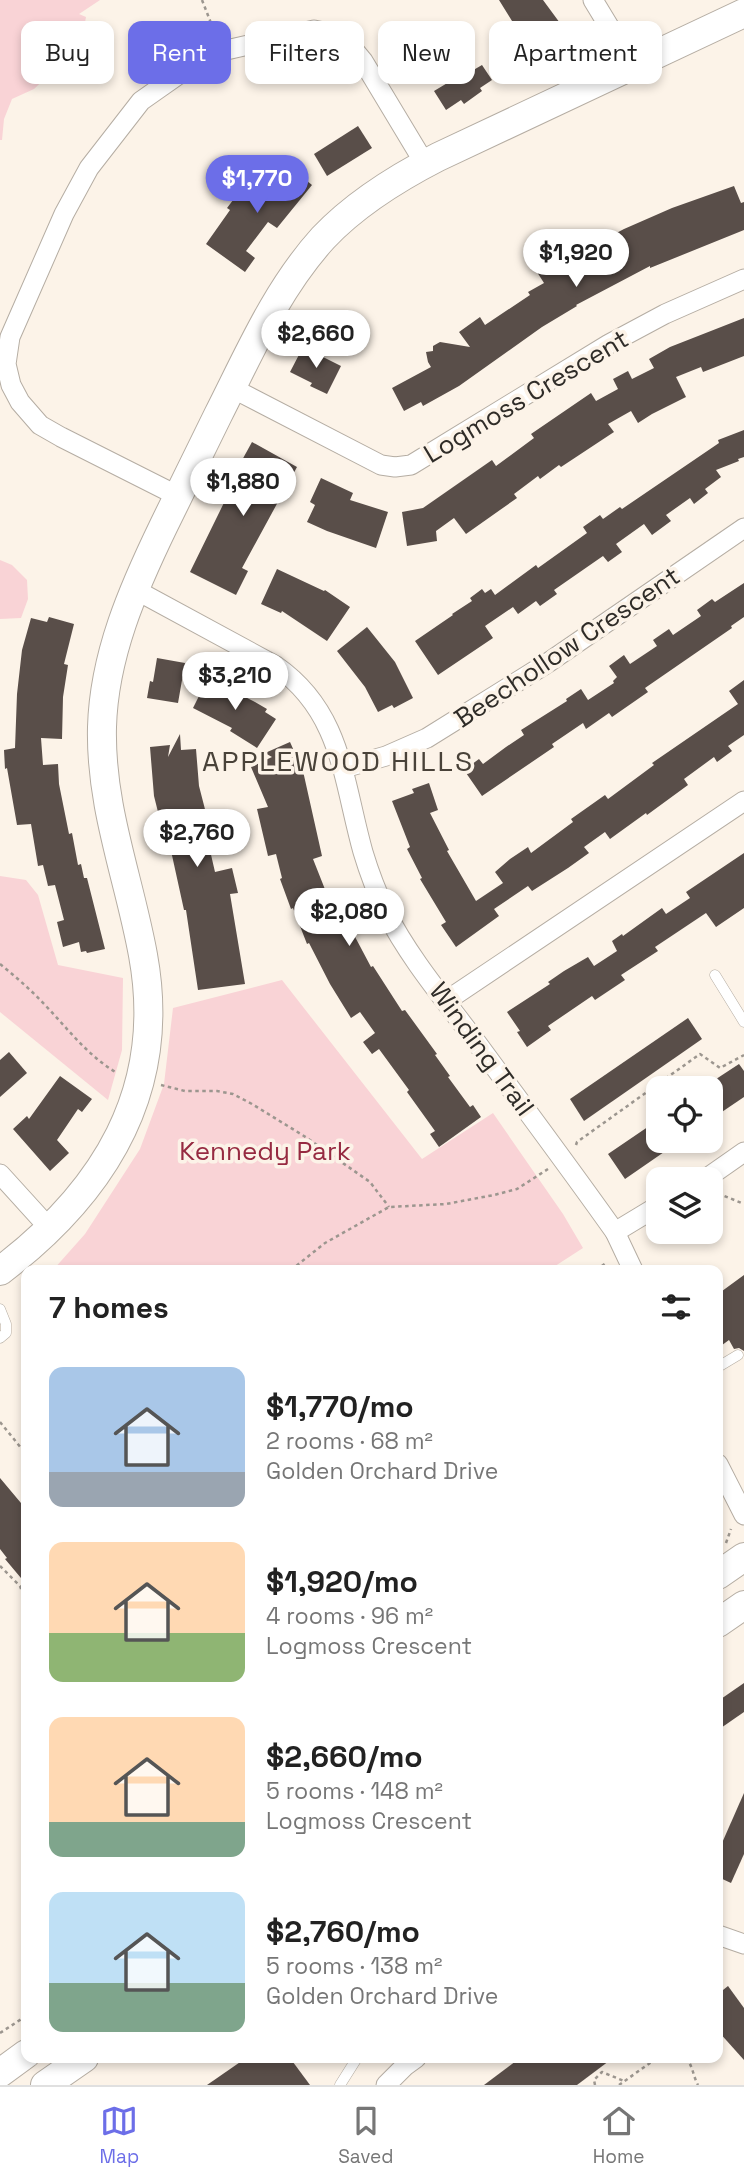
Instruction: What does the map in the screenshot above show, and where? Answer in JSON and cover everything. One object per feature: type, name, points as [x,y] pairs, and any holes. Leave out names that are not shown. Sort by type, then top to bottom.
[{"type":"street","points":[[593,0],[606,21]]},
{"type":"street","points":[[662,52],[744,13]]},
{"type":"street","points":[[231,49],[314,30],[341,37],[363,61],[425,164]]},
{"type":"street","points":[[165,84],[141,101],[89,168],[64,214],[10,337],[6,364],[11,385],[20,402],[40,425],[178,496]]},
{"type":"street","points":[[0,1271],[68,1212],[93,1181],[111,1152],[135,1099],[148,1019],[143,957],[107,806],[102,756],[104,695],[113,650],[134,589],[267,317],[295,273],[324,237],[382,189],[425,164],[595,84]]},
{"type":"street","name":"Logmoss Crescent","points":[[232,388],[381,465],[411,465],[609,344],[665,314],[744,279]]},
{"type":"street","name":"Beechollow Crescent","points":[[344,768],[386,756],[427,738],[549,662],[744,528]]},
{"type":"street","name":"Winding Trail","points":[[134,589],[276,666],[295,679],[309,695],[335,742],[344,768],[364,854],[387,914],[446,1001],[615,1232],[631,1265]]},
{"type":"street","points":[[446,1001],[744,801]]},
{"type":"street","points":[[723,1172],[744,1152]]},
{"type":"street","points":[[0,1174],[50,1229]]},
{"type":"street","points":[[615,1232],[646,1213]]},
{"type":"street","points":[[723,1474],[744,1515]]},
{"type":"street","points":[[723,1572],[744,1557]]},
{"type":"street","points":[[723,1620],[744,1605]]},
{"type":"street","points":[[723,1937],[744,1944]]},
{"type":"street","points":[[0,2073],[21,2058]]},
{"type":"street","points":[[45,2085],[77,2063]]},
{"type":"street","points":[[386,2085],[409,2063]]},
{"type":"lane","points":[[715,975],[744,1023]]},
{"type":"lane","points":[[0,1309],[6,1324],[6,1333],[0,1338]]},
{"type":"lane","points":[[723,1364],[738,1354]]},
{"type":"path","points":[[202,0],[210,21]]},
{"type":"path","points":[[0,964],[37,996],[96,1059],[120,1075]]},
{"type":"path","points":[[574,1150],[577,1142],[699,1054],[720,1068],[744,1055]]},
{"type":"path","points":[[160,1084],[185,1091],[233,1094],[252,1104],[370,1182],[389,1207]]},
{"type":"path","points":[[297,1265],[325,1243],[389,1207],[446,1204],[517,1189],[554,1165]]},
{"type":"path","points":[[723,1195],[744,1204]]},
{"type":"path","points":[[0,1422],[21,1448]]},
{"type":"path","points":[[0,1566],[21,1589]]},
{"type":"path","points":[[0,2033],[21,2019]]},
{"type":"path","points":[[619,2085],[650,2063]]},
{"type":"path","points":[[690,2063],[698,2085]]},
{"type":"path","points":[[595,2085],[594,2080],[602,2072],[624,2081]]},
{"type":"green space","points":[[0,0],[100,0],[79,14],[86,17],[85,21],[21,21],[21,84],[39,84],[12,99],[0,140]]},
{"type":"green space","points":[[0,560],[12,565],[27,580],[28,599],[21,618],[0,619]]},
{"type":"green space","points":[[0,876],[26,880],[38,895],[58,965],[123,978],[122,1050],[108,1100],[0,1012]]},
{"type":"green space","name":"Kennedy Park","points":[[282,980],[422,1159],[493,1113],[563,1214],[583,1248],[557,1265],[57,1265],[85,1234],[140,1149],[164,1084],[173,1008]]},
{"type":"building","points":[[499,0],[543,0],[558,21],[512,21]]},
{"type":"building","points":[[482,65],[489,76],[489,82],[480,88],[482,91],[464,104],[461,100],[446,110],[434,91],[446,84],[475,84],[475,69]]},
{"type":"building","points":[[358,126],[372,148],[327,176],[314,154]]},
{"type":"building","points":[[284,162],[312,185],[277,228],[268,222],[246,251],[255,258],[245,272],[206,244],[230,210],[227,208],[246,183],[260,193]]},
{"type":"building","points":[[734,186],[741,203],[744,202],[744,230],[650,266],[576,305],[459,386],[423,406],[421,402],[404,411],[392,388],[431,367],[426,352],[433,351],[433,346],[440,342],[470,347],[459,332],[480,317],[485,325],[530,295],[528,292],[544,283],[537,272],[672,208]]},
{"type":"building","points":[[744,318],[744,356],[703,372],[701,367],[676,377],[686,397],[638,423],[631,411],[608,424],[614,432],[561,467],[559,465],[540,479],[538,476],[514,494],[517,498],[466,534],[454,518],[436,531],[437,541],[407,546],[402,512],[423,508],[492,460],[496,466],[534,438],[531,434],[591,393],[596,401],[618,389],[613,379],[628,371],[632,379],[654,368],[649,359],[670,347]]},
{"type":"building","points":[[303,347],[341,366],[327,394],[290,372]]},
{"type":"building","points":[[744,430],[744,457],[716,470],[721,477],[705,489],[708,493],[694,504],[690,498],[666,515],[671,521],[652,535],[644,524],[616,544],[622,552],[608,562],[603,556],[554,590],[557,594],[540,606],[536,601],[518,614],[513,607],[485,626],[493,638],[438,675],[415,641],[472,601],[470,598],[482,589],[485,593],[491,589],[495,595],[587,533],[583,527],[600,515],[603,519],[620,507],[622,509],[719,443],[718,440]]},
{"type":"building","points":[[252,442],[297,467],[242,568],[248,571],[236,595],[190,572]]},
{"type":"building","points":[[321,478],[353,493],[350,500],[388,512],[376,548],[307,522],[315,505],[310,502]]},
{"type":"building","points":[[277,569],[325,590],[350,607],[327,641],[282,611],[281,613],[261,604]]},
{"type":"building","points":[[744,583],[744,617],[731,626],[732,628],[645,688],[648,692],[612,717],[609,713],[586,729],[583,723],[552,744],[554,747],[482,796],[464,770],[479,759],[483,764],[524,735],[521,730],[581,689],[588,700],[614,683],[617,677],[609,666],[624,655],[630,664],[657,646],[653,640],[669,629],[673,635],[701,616],[697,610],[712,599],[715,602]]},
{"type":"building","points":[[49,617],[74,624],[64,664],[68,665],[63,697],[62,739],[41,738],[43,765],[58,764],[59,784],[69,834],[72,833],[78,865],[81,864],[84,878],[87,878],[105,949],[87,953],[81,952],[79,942],[63,947],[57,922],[64,920],[55,885],[48,886],[43,865],[38,866],[31,824],[17,825],[7,768],[5,769],[4,750],[15,748],[22,650],[31,618],[47,622]]},
{"type":"building","points":[[367,627],[395,662],[413,698],[394,708],[392,705],[378,712],[365,687],[337,651]]},
{"type":"building","points":[[157,658],[185,663],[178,703],[147,698]]},
{"type":"building","points":[[208,678],[267,709],[265,712],[276,719],[257,748],[230,731],[232,728],[193,708]]},
{"type":"building","points":[[744,680],[744,735],[728,746],[732,751],[717,762],[714,757],[684,779],[688,785],[610,839],[605,832],[584,847],[589,853],[568,868],[532,891],[528,886],[494,909],[499,916],[456,947],[441,925],[446,922],[420,879],[422,878],[407,849],[410,847],[392,801],[414,793],[412,789],[429,783],[438,810],[430,813],[449,850],[447,851],[476,901],[503,883],[495,872],[510,859],[528,847],[531,853],[573,822],[571,819],[605,795],[608,799],[654,765],[652,763],[738,704],[729,691]]},
{"type":"building","points":[[180,734],[181,750],[196,749],[199,786],[207,817],[198,819],[205,847],[209,846],[215,872],[232,868],[238,893],[230,894],[245,984],[198,990],[186,910],[166,828],[162,828],[154,796],[150,747],[170,745],[168,757]]},
{"type":"building","points":[[290,742],[303,771],[322,856],[313,859],[330,902],[337,899],[351,935],[353,933],[371,967],[373,966],[402,1011],[405,1010],[437,1054],[435,1055],[450,1076],[448,1077],[470,1107],[473,1105],[481,1117],[439,1147],[430,1134],[435,1131],[407,1092],[409,1090],[379,1049],[372,1054],[363,1042],[375,1033],[360,1012],[351,1018],[330,984],[309,943],[307,944],[293,908],[291,909],[280,879],[282,878],[276,854],[268,856],[257,809],[268,807],[251,767],[272,757],[265,753]]},
{"type":"building","points":[[744,853],[744,908],[716,927],[706,913],[655,947],[658,951],[621,975],[625,980],[595,1000],[592,996],[548,1026],[551,1030],[527,1047],[507,1012],[588,957],[594,966],[617,951],[612,941],[662,908],[666,914],[690,898],[686,892]]},
{"type":"building","points":[[688,1018],[702,1039],[584,1121],[570,1099]]},
{"type":"building","points":[[9,1052],[27,1073],[0,1097],[0,1060]]},
{"type":"building","points":[[739,1064],[744,1071],[744,1097],[723,1111],[723,1076],[721,1076]]},
{"type":"building","points":[[60,1076],[92,1099],[82,1112],[78,1109],[57,1140],[69,1153],[50,1171],[13,1129],[27,1116],[29,1119]]},
{"type":"building","points":[[646,1128],[646,1153],[663,1153],[625,1179],[608,1154]]},
{"type":"building","points":[[744,1275],[744,1351],[734,1349],[729,1340],[723,1344],[723,1290]]},
{"type":"building","points":[[0,1478],[21,1503],[21,1578],[0,1549]]},
{"type":"building","points":[[744,1683],[744,1712],[723,1727],[723,1698]]},
{"type":"building","points":[[744,1793],[744,1854],[731,1883],[723,1879],[723,1841]]},
{"type":"building","points":[[728,1986],[744,2008],[744,2060],[723,2037],[723,1990]]},
{"type":"building","points":[[239,2063],[294,2063],[310,2085],[207,2085]]},
{"type":"building","points":[[513,2063],[606,2063],[577,2085],[484,2085]]},
{"type":"district","name":"APPLEWOOD HILLS","points":[[338,761]]}]
